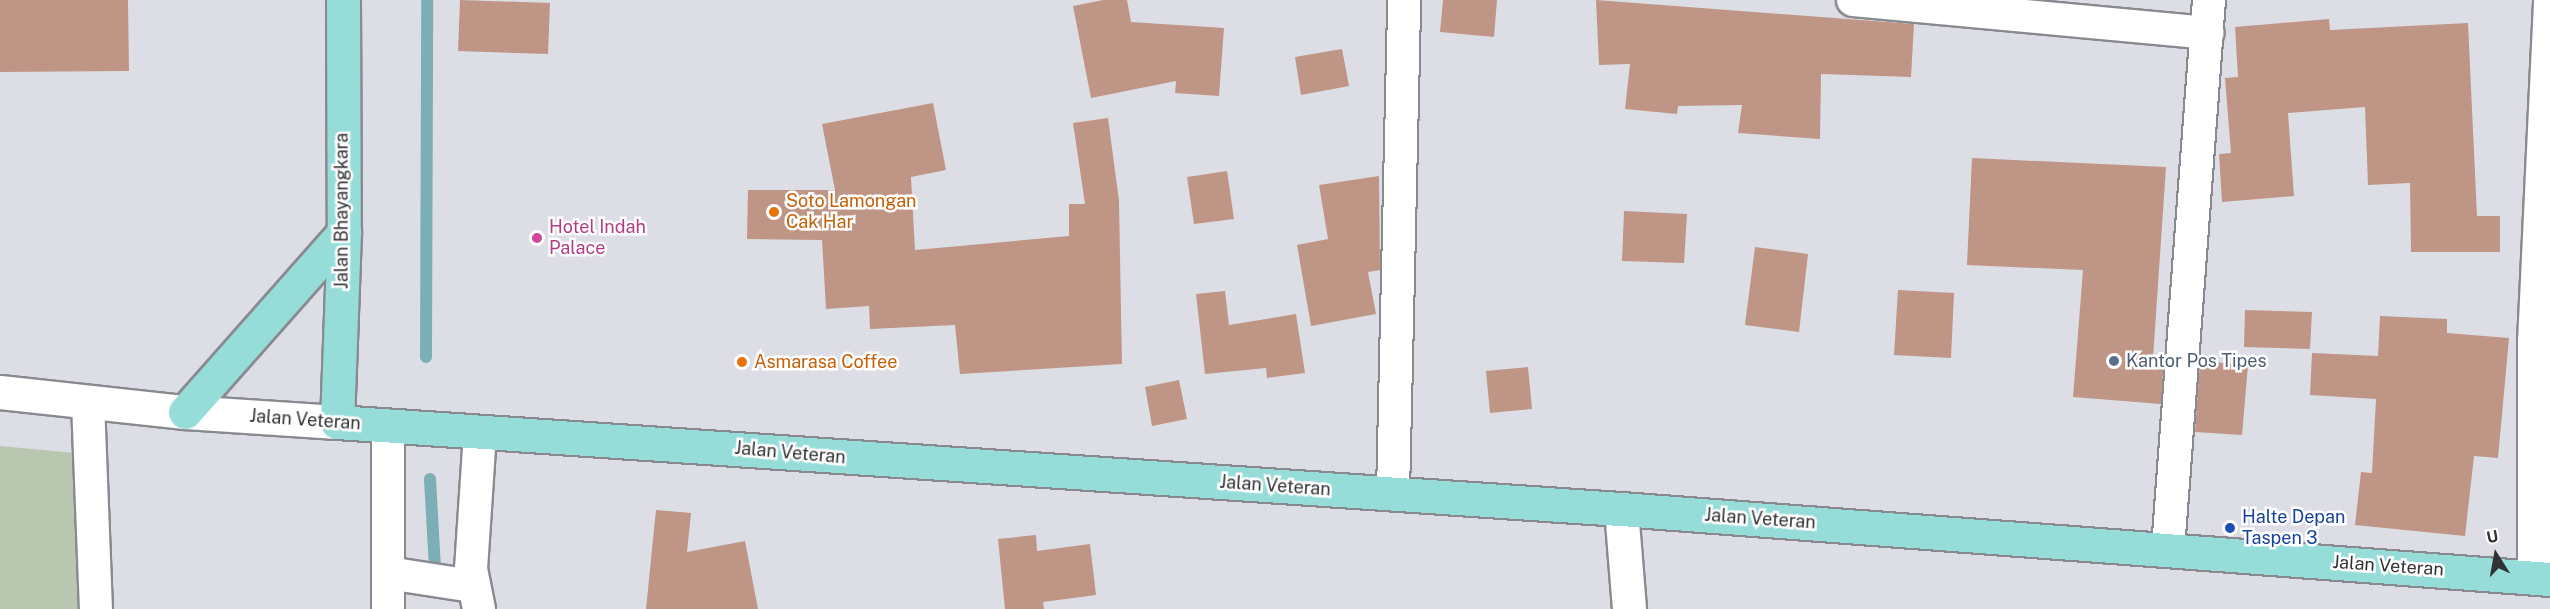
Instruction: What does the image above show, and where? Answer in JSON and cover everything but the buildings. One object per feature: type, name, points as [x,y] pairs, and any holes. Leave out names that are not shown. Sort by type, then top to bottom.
[{"type":"main road","name":"Jalan Bhayangkara","points":[[337,422],[344,232],[343,0]]},
{"type":"main road","points":[[185,412],[344,232]]},
{"type":"main road","name":"Jalan Veteran","points":[[337,422],[1622,509],[2542,578]]},
{"type":"street","points":[[1394,494],[1404,0]]},
{"type":"street","points":[[1853,0],[2207,33]]},
{"type":"street","points":[[2168,549],[2209,0]]},
{"type":"street","points":[[2542,578],[2534,342],[2550,0]]},
{"type":"street","name":"Jalan Veteran","points":[[0,392],[185,412],[337,422]]},
{"type":"street","points":[[88,402],[96,609]]},
{"type":"street","points":[[388,426],[388,609]]},
{"type":"street","points":[[388,573],[476,598],[480,432]]},
{"type":"street","points":[[1622,509],[1629,609]]},
{"type":"green space","points":[[0,446],[75,453],[78,609],[0,609]]},
{"type":"waterway","points":[[426,357],[427,0]]},
{"type":"waterway","points":[[430,479],[435,569]]},
{"type":"place","name":"Soto Lamongan Cak Har","points":[[774,212]]},
{"type":"place","name":"Hotel Indah Palace","points":[[537,238]]},
{"type":"place","name":"Kantor Pos Tipes","points":[[2114,361]]},
{"type":"place","name":"Asmarasa Coffee","points":[[742,362]]},
{"type":"place","name":"Halte Depan Taspen 3","points":[[2230,528]]}]
